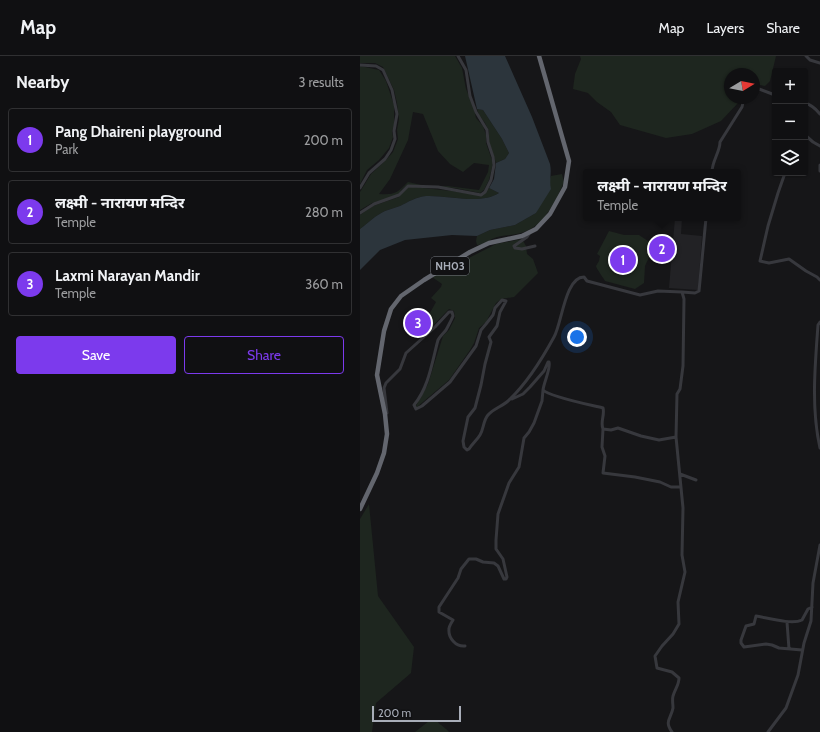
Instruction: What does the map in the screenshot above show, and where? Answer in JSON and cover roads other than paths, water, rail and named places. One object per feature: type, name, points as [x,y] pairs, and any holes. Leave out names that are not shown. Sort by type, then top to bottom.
[{"type":"highway","name":"NH03","points":[[360,509],[377,473],[384,453],[387,434],[385,414],[378,385],[378,366],[386,322],[391,309],[401,296],[470,252],[489,243],[522,236],[536,229],[550,214],[565,187],[569,161],[539,56]]},
{"type":"street","points":[[360,213],[374,204],[399,195],[408,186],[438,187],[482,194],[490,184],[494,165],[488,142],[487,130],[476,112],[470,96],[466,70],[458,56]]},
{"type":"street","points":[[806,56],[810,60],[820,63]]},
{"type":"street","points":[[360,65],[376,66],[383,70],[392,90],[397,114],[394,131],[395,139],[391,150],[385,159],[369,173],[360,188]]},
{"type":"street","points":[[760,89],[772,94]]},
{"type":"street","points":[[712,169],[720,142],[742,104]]},
{"type":"street","points":[[808,104],[820,114]]},
{"type":"street","points":[[808,138],[820,146]]},
{"type":"street","points":[[820,166],[820,171]]},
{"type":"street","points":[[784,176],[768,226],[760,260],[769,263],[789,259],[820,280]]},
{"type":"street","points":[[510,400],[534,371],[548,349],[556,333],[567,294],[575,280],[580,277],[584,277],[588,281],[640,294],[658,291],[696,293],[699,291],[706,221]]},
{"type":"street","points":[[535,246],[518,250],[514,248],[514,246],[536,229]]},
{"type":"street","points":[[672,732],[669,727],[668,720],[673,708],[672,697],[679,678],[672,672],[658,668],[656,666],[655,656],[679,624],[678,602],[685,572],[683,560],[683,508],[676,437],[677,394],[680,389],[683,366],[684,299],[682,292]]},
{"type":"street","points":[[385,414],[387,413],[384,388],[385,385],[400,370],[406,354],[449,312],[452,312],[453,316],[438,340],[436,354],[426,384],[414,405],[416,409],[422,406],[450,382],[476,346],[481,330],[493,315],[497,306],[504,300],[506,302],[500,312],[497,326],[489,337],[490,342],[475,408],[468,417],[463,441],[465,449],[469,449],[481,433],[483,422],[487,416],[510,400],[523,394],[549,362],[550,365],[545,379],[542,400],[534,423],[524,438],[519,467],[509,482],[498,514],[496,549],[503,559],[507,577],[504,579],[498,566],[494,563],[483,562],[476,558],[469,559],[461,569],[458,578],[439,607],[439,612],[453,620],[449,631],[452,640],[460,646],[465,646]]},
{"type":"street","points":[[820,322],[818,325],[815,371],[815,410],[820,448]]},
{"type":"street","points":[[543,390],[546,393],[555,396],[603,408],[602,447],[605,456],[603,473],[660,482],[671,487],[681,487]]},
{"type":"street","points":[[603,429],[611,430],[618,428],[641,436],[659,440],[676,437]]},
{"type":"street","points":[[680,474],[696,480]]},
{"type":"street","points":[[768,732],[786,708],[798,675],[802,650],[811,621],[813,583],[820,545]]},
{"type":"street","points":[[802,650],[766,644],[744,647],[741,644],[741,640],[744,629],[749,624],[754,624],[756,616],[787,622],[800,621],[806,610],[812,606]]},
{"type":"street","points":[[787,622],[789,649]]},
{"type":"place","name":"लक्ष्मी - नारायण मन्दिर","points":[[662,249]]},
{"type":"place","name":"Pang Dhaireni playground","points":[[623,260]]},
{"type":"place","name":"Laxmi Narayan Mandir","points":[[418,323]]}]
